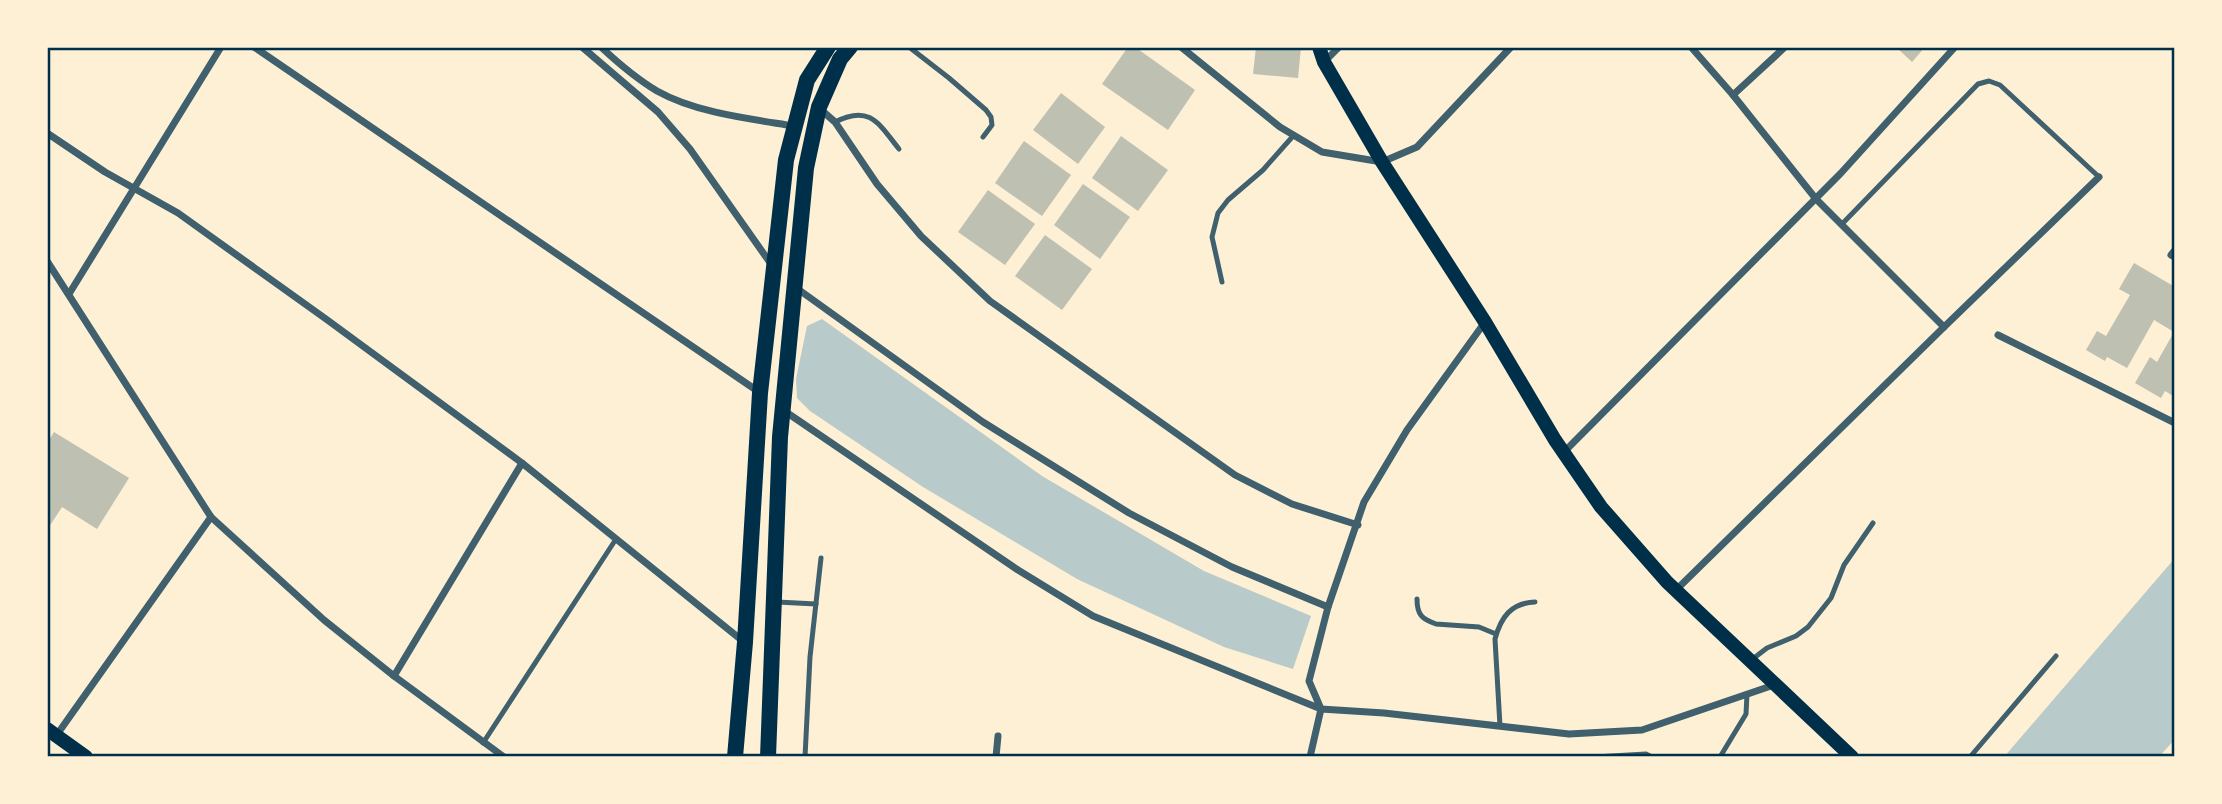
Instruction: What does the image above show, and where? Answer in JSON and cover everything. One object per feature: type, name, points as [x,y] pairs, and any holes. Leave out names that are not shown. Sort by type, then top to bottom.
[{"type":"main road","points":[[735,757],[760,393],[786,160],[807,80],[828,47]]},
{"type":"main road","points":[[768,757],[783,409],[806,168],[819,107],[841,59],[850,47]]},
{"type":"main road","points":[[1319,47],[1324,62],[1382,162],[1485,322],[1563,452],[1601,507],[1676,590],[1852,757]]},
{"type":"main road","points":[[52,732],[86,757]]},
{"type":"street","points":[[69,294],[221,47]]},
{"type":"street","points":[[254,47],[760,393]]},
{"type":"street","points":[[582,47],[658,112],[690,149],[774,268]]},
{"type":"street","points":[[601,47],[659,92],[689,104],[795,126]]},
{"type":"street","points":[[1181,47],[1280,127],[1322,152],[1382,162],[1417,148],[1511,47]]},
{"type":"street","points":[[1324,62],[1339,47]]},
{"type":"street","points":[[1691,47],[1816,198],[1944,327]]},
{"type":"street","points":[[1733,95],[1784,47]]},
{"type":"street","points":[[1563,452],[1816,198],[1955,47]]},
{"type":"street","points":[[819,107],[835,122],[877,184],[921,236],[990,301],[1235,475],[1292,504],[1358,525]]},
{"type":"street","points":[[47,134],[105,172],[178,213],[522,463],[745,642]]},
{"type":"street","points":[[1676,590],[2099,177]]},
{"type":"street","points":[[2175,250],[2171,255],[2175,257]]},
{"type":"street","points":[[47,261],[211,517],[324,620],[394,676],[504,757]]},
{"type":"street","points":[[794,287],[983,422],[1129,513],[1232,567],[1328,607]]},
{"type":"street","points":[[1310,757],[1321,709],[1309,681],[1328,607],[1364,502],[1407,430],[1485,322]]},
{"type":"street","points":[[1998,335],[2175,423]]},
{"type":"street","points":[[783,409],[1018,570],[1093,616],[1321,709],[1384,713],[1569,734],[1642,730],[1775,684]]},
{"type":"street","points":[[394,676],[522,463]]},
{"type":"street","points":[[52,732],[211,517]]},
{"type":"street","points":[[996,757],[998,736]]},
{"type":"lane","points":[[909,47],[989,113],[992,125],[983,137]]},
{"type":"lane","points":[[1842,224],[1978,84],[1983,82],[2000,85],[2099,177]]},
{"type":"lane","points":[[835,122],[848,115],[870,117],[899,149]]},
{"type":"lane","points":[[1222,282],[1212,237],[1218,213],[1228,200],[1263,170],[1294,135]]},
{"type":"lane","points":[[1751,661],[1767,648],[1796,636],[1808,627],[1831,597],[1844,565],[1873,523]]},
{"type":"lane","points":[[483,743],[616,538]]},
{"type":"lane","points":[[805,757],[810,657],[821,558]]},
{"type":"lane","points":[[1417,599],[1417,611],[1430,622],[1479,627],[1496,634]]},
{"type":"lane","points":[[774,602],[816,604]]},
{"type":"lane","points":[[1500,726],[1496,634],[1505,614],[1513,607],[1535,602]]},
{"type":"lane","points":[[1970,757],[2056,656]]},
{"type":"lane","points":[[1720,757],[1746,714],[1747,694]]},
{"type":"lane","points":[[1594,757],[1646,754],[1652,757]]},
{"type":"shaded area","points":[[822,319],[1042,476],[1204,571],[1311,616],[1293,669],[1224,647],[1077,579],[923,487],[810,411],[797,398],[796,379],[807,326]]},
{"type":"shaded area","points":[[2175,558],[2175,739],[2159,757],[2004,757]]},
{"type":"building","points":[[1128,47],[1135,47],[1195,90],[1168,130],[1102,84]]},
{"type":"building","points":[[1256,47],[1301,47],[1298,78],[1253,74]]},
{"type":"building","points":[[1896,47],[1925,47],[1912,62]]},
{"type":"building","points":[[1061,93],[1105,127],[1078,164],[1033,130]]},
{"type":"building","points":[[1121,136],[1168,170],[1138,211],[1092,178]]},
{"type":"building","points":[[1024,141],[1071,175],[1042,216],[995,183]]},
{"type":"building","points":[[1083,184],[1130,217],[1100,259],[1054,225]]},
{"type":"building","points":[[988,190],[1035,224],[1005,265],[958,232]]},
{"type":"building","points":[[1045,235],[1092,269],[1062,310],[1015,276]]},
{"type":"building","points":[[2134,263],[2175,287],[2175,397],[2165,391],[2161,398],[2135,383],[2150,357],[2157,362],[2174,332],[2154,320],[2127,368],[2107,357],[2105,361],[2086,350],[2097,331],[2106,336],[2130,295],[2119,289]]},
{"type":"building","points":[[54,432],[129,478],[97,529],[62,507],[47,530],[47,443]]}]
